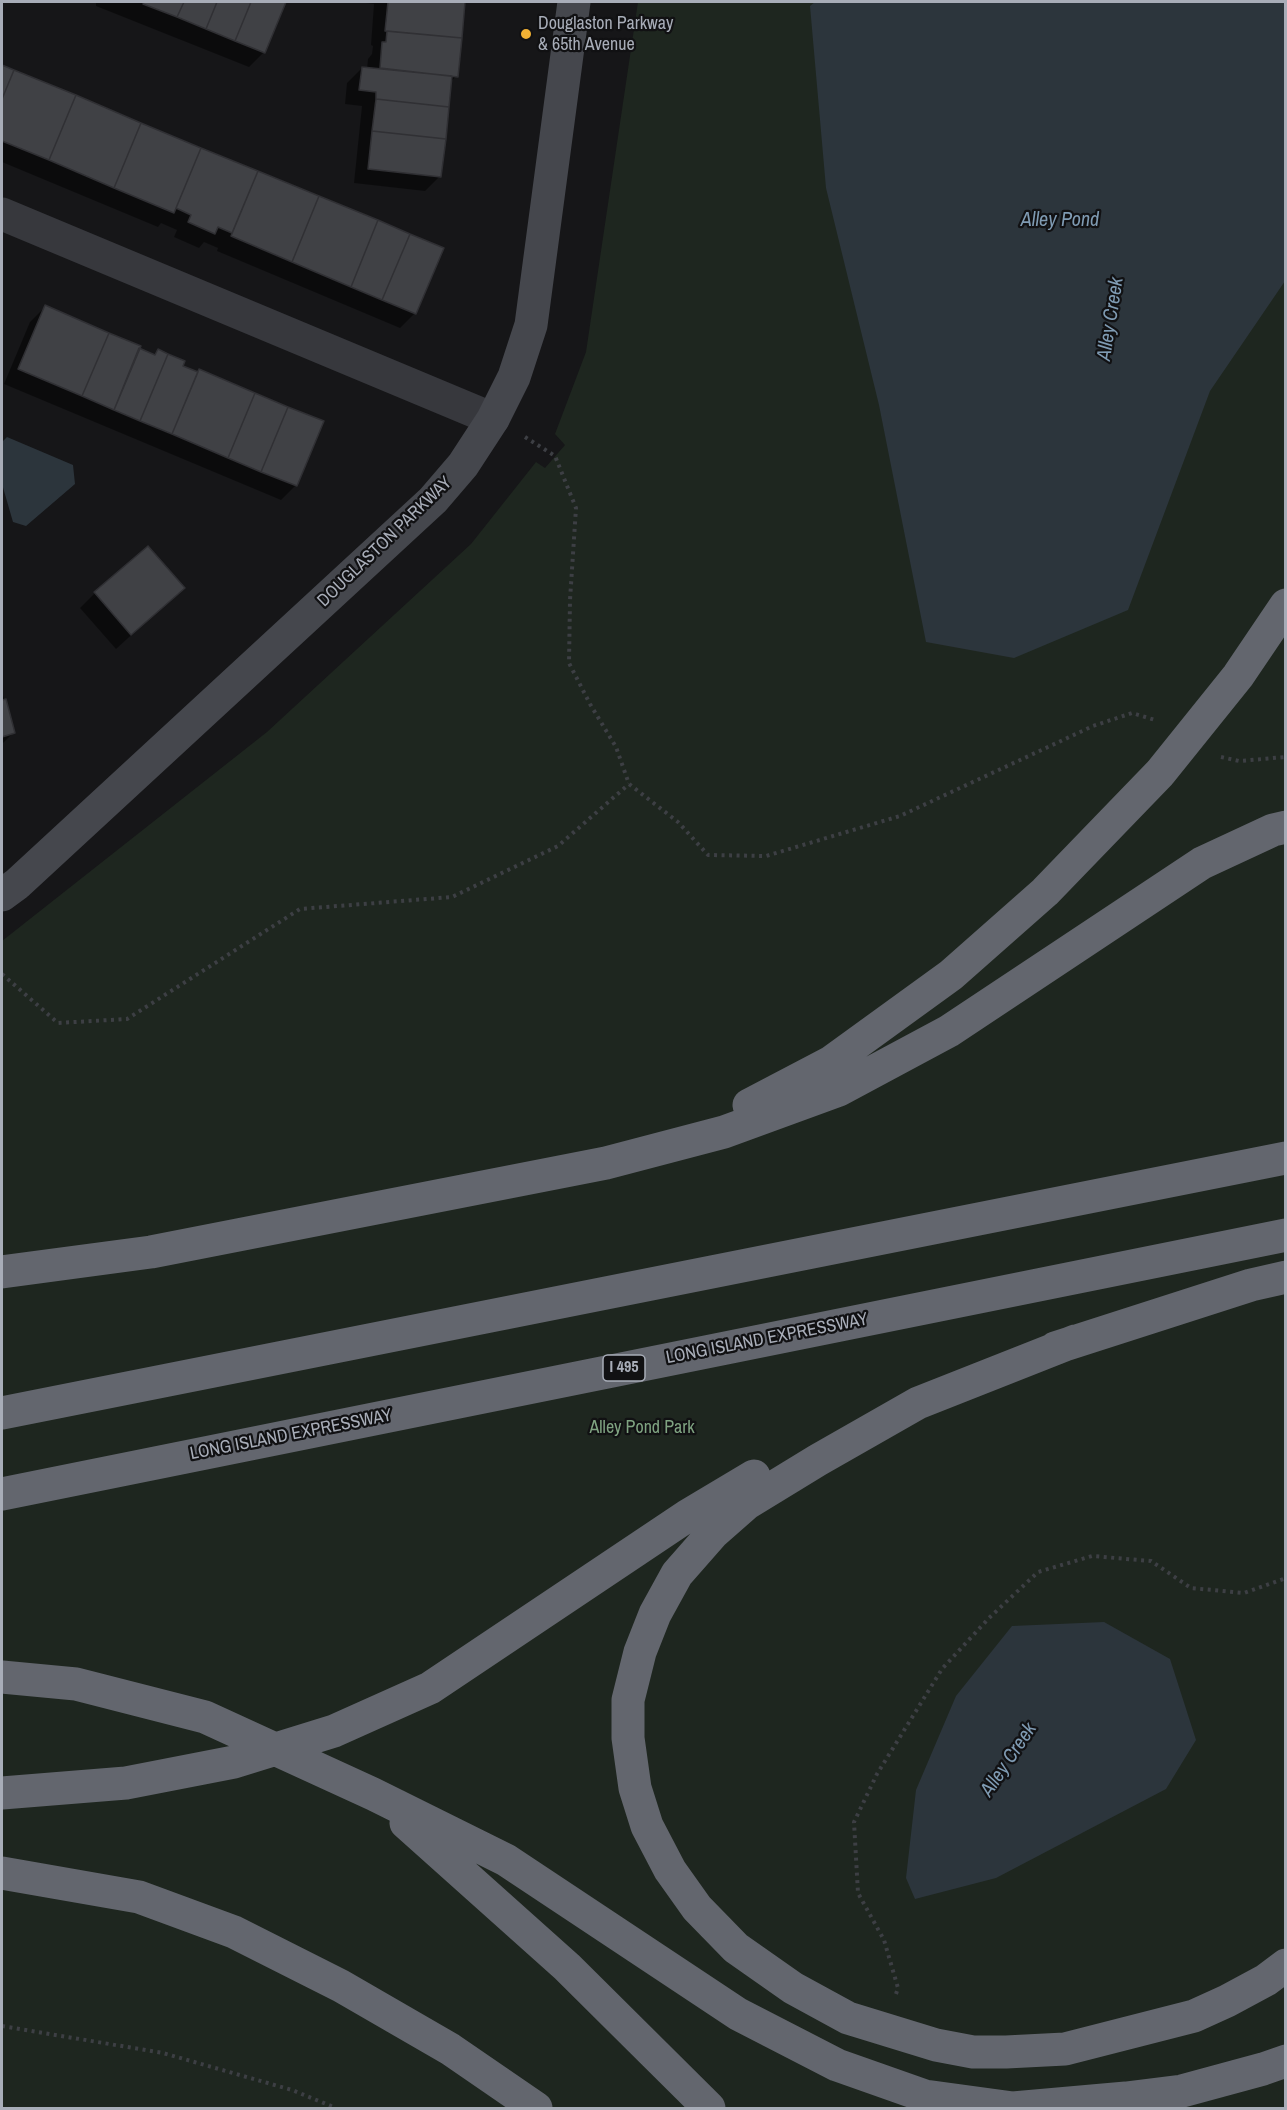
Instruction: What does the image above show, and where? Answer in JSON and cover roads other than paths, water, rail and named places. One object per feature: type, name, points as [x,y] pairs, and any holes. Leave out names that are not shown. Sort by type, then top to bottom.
[{"type":"highway","points":[[606,1163],[729,1116],[831,1062],[951,975],[1046,892],[1160,773],[1238,676],[1286,605]]},
{"type":"highway","points":[[2,1272],[151,1252],[606,1163],[724,1132],[839,1090],[949,1031],[1202,863],[1279,829]]},
{"type":"highway","points":[[2,1413],[1286,1158]]},
{"type":"highway","name":"LONG ISLAND EXPRESSWAY","points":[[2,1494],[1286,1235]]},
{"type":"highway","points":[[2,1296],[151,1252]]},
{"type":"highway","points":[[2,1793],[126,1784],[234,1762],[323,1734],[430,1688],[687,1516],[803,1447],[886,1408],[962,1379],[1251,1285],[1286,1277]]},
{"type":"highway","points":[[1075,1341],[918,1403],[746,1504],[712,1533],[677,1574],[655,1614],[640,1652],[628,1700],[628,1738],[635,1788],[647,1826],[670,1870],[697,1908],[736,1948],[793,1988],[848,2018],[936,2045],[973,2052],[1065,2049],[1194,2016],[1266,1980],[1286,1965]]},
{"type":"highway","points":[[2,1677],[76,1684],[205,1717],[373,1794],[506,1860],[738,2014],[837,2065],[925,2096],[1013,2108],[1126,2098],[1182,2091],[1286,2061]]},
{"type":"highway","points":[[373,1794],[567,1967],[709,2109]]},
{"type":"highway","points":[[2,1873],[139,1897],[234,1932],[341,1986],[440,2043],[536,2109]]},
{"type":"main road","name":"DOUGLASTON PARKWAY","points":[[2,895],[26,876],[433,500],[464,465],[493,419],[514,377],[531,325],[574,2]]},
{"type":"street","points":[[2,214],[493,419]]},
{"type":"water","name":"Alley Pond","points":[[815,2],[1285,2],[1285,281],[1210,391],[1128,610],[1014,658],[926,642],[879,405],[826,188],[810,6]]},
{"type":"water","points":[[7,437],[73,465],[75,484],[26,526],[13,522],[2,484],[2,442]]},
{"type":"water","name":"Alley Creek","points":[[1104,1622],[1170,1659],[1196,1740],[1166,1789],[996,1878],[915,1899],[906,1878],[916,1790],[956,1696],[1012,1626]]},
{"type":"place","name":"Douglaston Parkway & 65th Avenue","points":[[526,34]]},
{"type":"park label","name":"Alley Pond Park","points":[[642,1428]]}]
